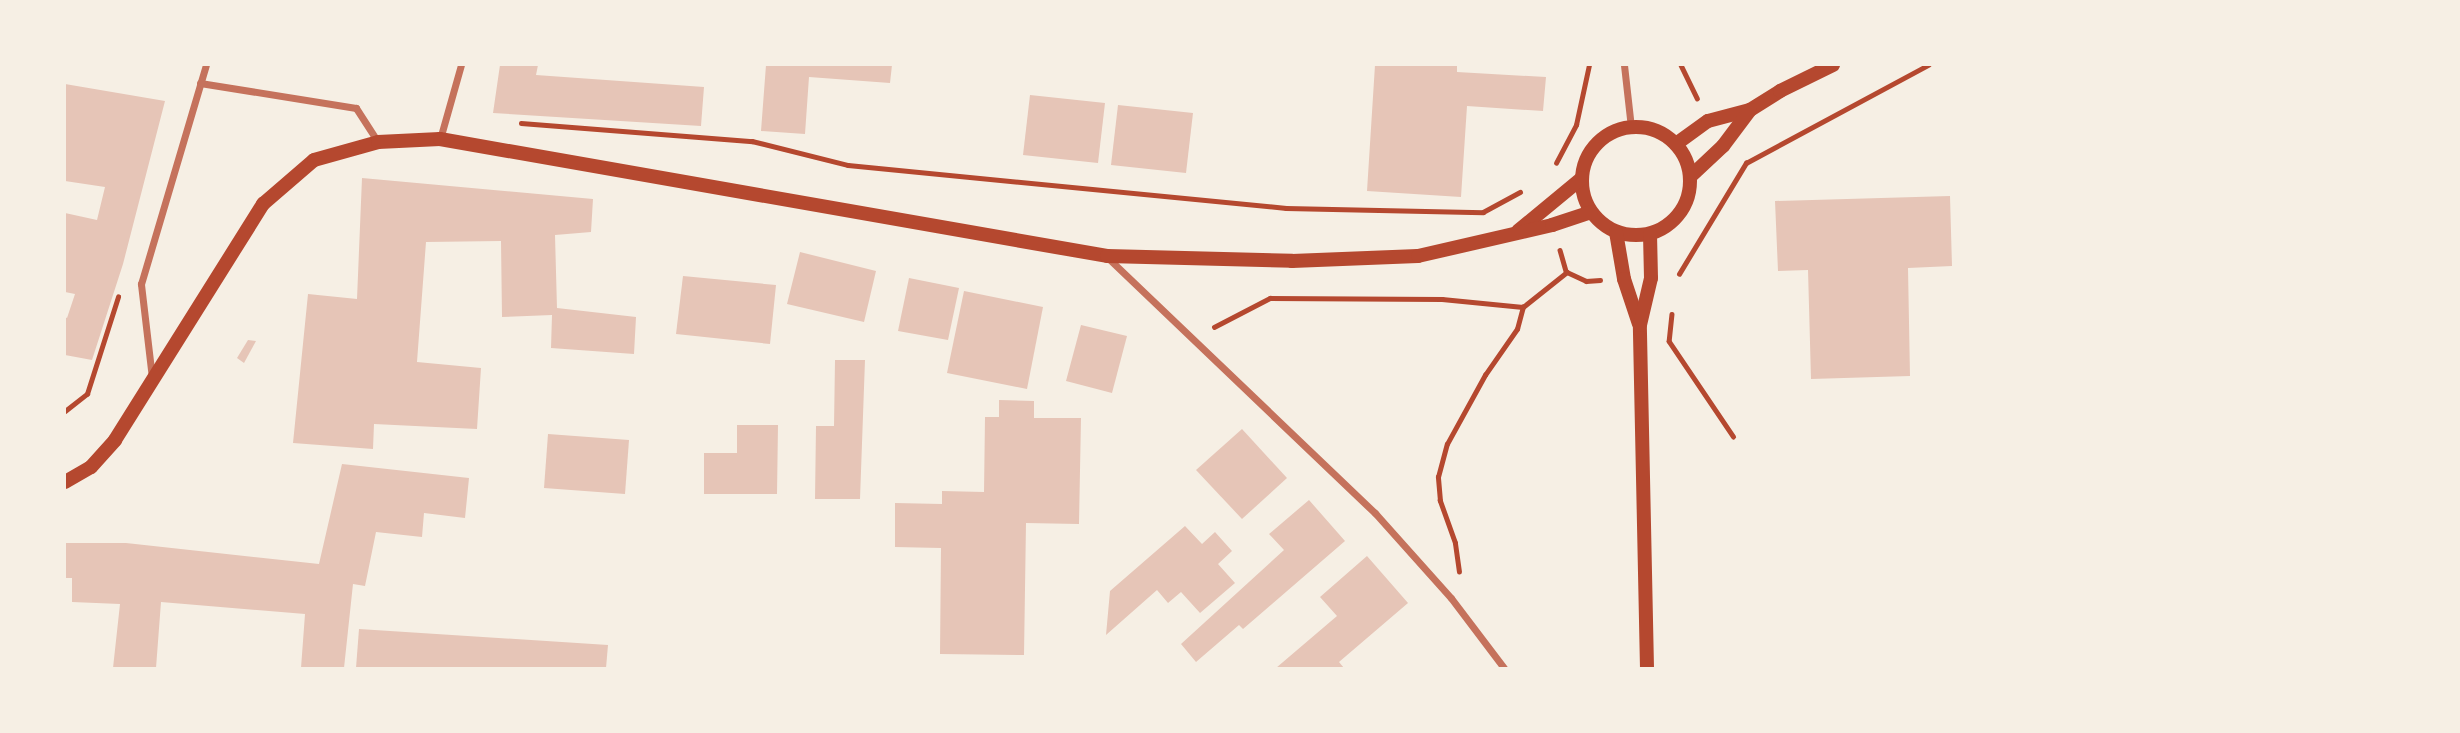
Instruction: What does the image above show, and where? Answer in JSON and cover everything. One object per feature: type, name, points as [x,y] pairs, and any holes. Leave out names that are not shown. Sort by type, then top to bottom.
[{"type":"main road","points":[[1676,144],[1708,121],[1750,110],[1780,90],[1833,65]]},
{"type":"main road","points":[[1691,176],[1723,146],[1750,110]]},
{"type":"main road","points":[[1631,127],[1660,132],[1676,144],[1688,163],[1690,188],[1681,212],[1662,229],[1637,235],[1616,232],[1591,212],[1582,190],[1582,178],[1584,165],[1597,143],[1619,129],[1631,127]]},
{"type":"main road","points":[[65,482],[91,467],[115,440],[263,204],[314,160],[379,142],[440,139],[1107,256],[1292,261],[1418,256],[1515,234],[1591,212]]},
{"type":"main road","points":[[1515,234],[1582,178]]},
{"type":"main road","points":[[1616,232],[1624,279],[1640,325]]},
{"type":"main road","points":[[1647,668],[1640,325],[1651,278],[1650,234]]},
{"type":"street","points":[[152,383],[141,284],[206,65]]},
{"type":"street","points":[[440,139],[461,65]]},
{"type":"street","points":[[1624,65],[1631,127]]},
{"type":"street","points":[[200,83],[356,108],[379,142]]},
{"type":"street","points":[[1107,256],[1375,513],[1451,598],[1504,668]]},
{"type":"path","points":[[1548,172],[1557,162],[1576,125],[1590,65]]},
{"type":"path","points":[[1651,278],[1677,278],[1746,163],[1928,65]]},
{"type":"path","points":[[516,123],[752,141],[848,164],[1286,208],[1483,212],[1527,188]]},
{"type":"path","points":[[1451,598],[1460,571],[1455,543],[1440,501],[1438,477],[1447,444],[1485,375],[1517,329],[1523,307],[1567,272],[1586,281],[1624,279]]},
{"type":"path","points":[[1195,338],[1270,298],[1443,299],[1523,307]]},
{"type":"path","points":[[1674,303],[1669,341],[1733,436]]},
{"type":"building","points":[[500,65],[538,65],[536,75],[704,87],[701,126],[493,113]]},
{"type":"building","points":[[766,65],[892,65],[890,83],[809,77],[805,134],[761,131]]},
{"type":"building","points":[[1375,65],[1457,65],[1457,72],[1546,77],[1543,111],[1467,106],[1461,197],[1367,191]]},
{"type":"building","points":[[65,84],[165,101],[123,264],[92,360],[65,355],[65,317],[67,318],[75,294],[65,292],[65,213],[97,220],[105,187],[65,181]]},
{"type":"building","points":[[1030,95],[1105,103],[1098,163],[1023,155]]},
{"type":"building","points":[[1118,105],[1193,113],[1186,173],[1111,165]]},
{"type":"building","points":[[362,178],[593,199],[591,232],[555,235],[557,308],[636,317],[634,354],[551,348],[552,315],[502,317],[501,241],[426,242],[417,362],[481,368],[477,429],[374,424],[373,449],[293,443],[308,294],[357,299]]},
{"type":"building","points":[[1950,196],[1952,266],[1908,268],[1910,376],[1811,379],[1808,270],[1778,271],[1775,201]]},
{"type":"building","points":[[800,252],[876,271],[864,322],[787,304]]},
{"type":"building","points":[[683,276],[776,285],[770,344],[676,334]]},
{"type":"building","points":[[909,278],[959,288],[948,340],[898,331]]},
{"type":"building","points":[[964,291],[1043,307],[1027,389],[947,373]]},
{"type":"building","points":[[1081,325],[1127,336],[1112,393],[1066,381]]},
{"type":"building","points":[[248,340],[256,341],[244,363],[237,358]]},
{"type":"building","points":[[835,360],[865,360],[860,499],[815,499],[816,426],[834,426]]},
{"type":"building","points":[[999,400],[1034,401],[1034,418],[1081,418],[1079,524],[1026,523],[1024,655],[940,654],[941,548],[895,547],[895,503],[942,504],[942,491],[984,492],[985,417],[999,417]]},
{"type":"building","points":[[737,425],[778,425],[777,494],[704,494],[704,453],[737,453]]},
{"type":"building","points":[[1242,429],[1287,478],[1242,519],[1196,470]]},
{"type":"building","points":[[548,434],[629,440],[625,494],[544,488]]},
{"type":"building","points":[[342,464],[469,478],[465,518],[424,513],[422,537],[376,532],[365,586],[353,584],[344,668],[301,668],[305,614],[161,602],[156,668],[113,668],[120,604],[72,602],[72,578],[65,578],[65,543],[126,543],[319,564]]},
{"type":"building","points":[[1309,500],[1345,541],[1243,629],[1239,625],[1196,662],[1181,644],[1284,550],[1269,534]]},
{"type":"building","points":[[1185,526],[1202,544],[1215,532],[1232,551],[1218,564],[1235,583],[1200,613],[1181,592],[1168,603],[1157,590],[1106,635],[1110,591]]},
{"type":"building","points":[[1367,556],[1408,603],[1339,662],[1344,668],[1276,668],[1337,616],[1320,597]]},
{"type":"building","points":[[359,629],[608,645],[606,668],[356,668]]}]
